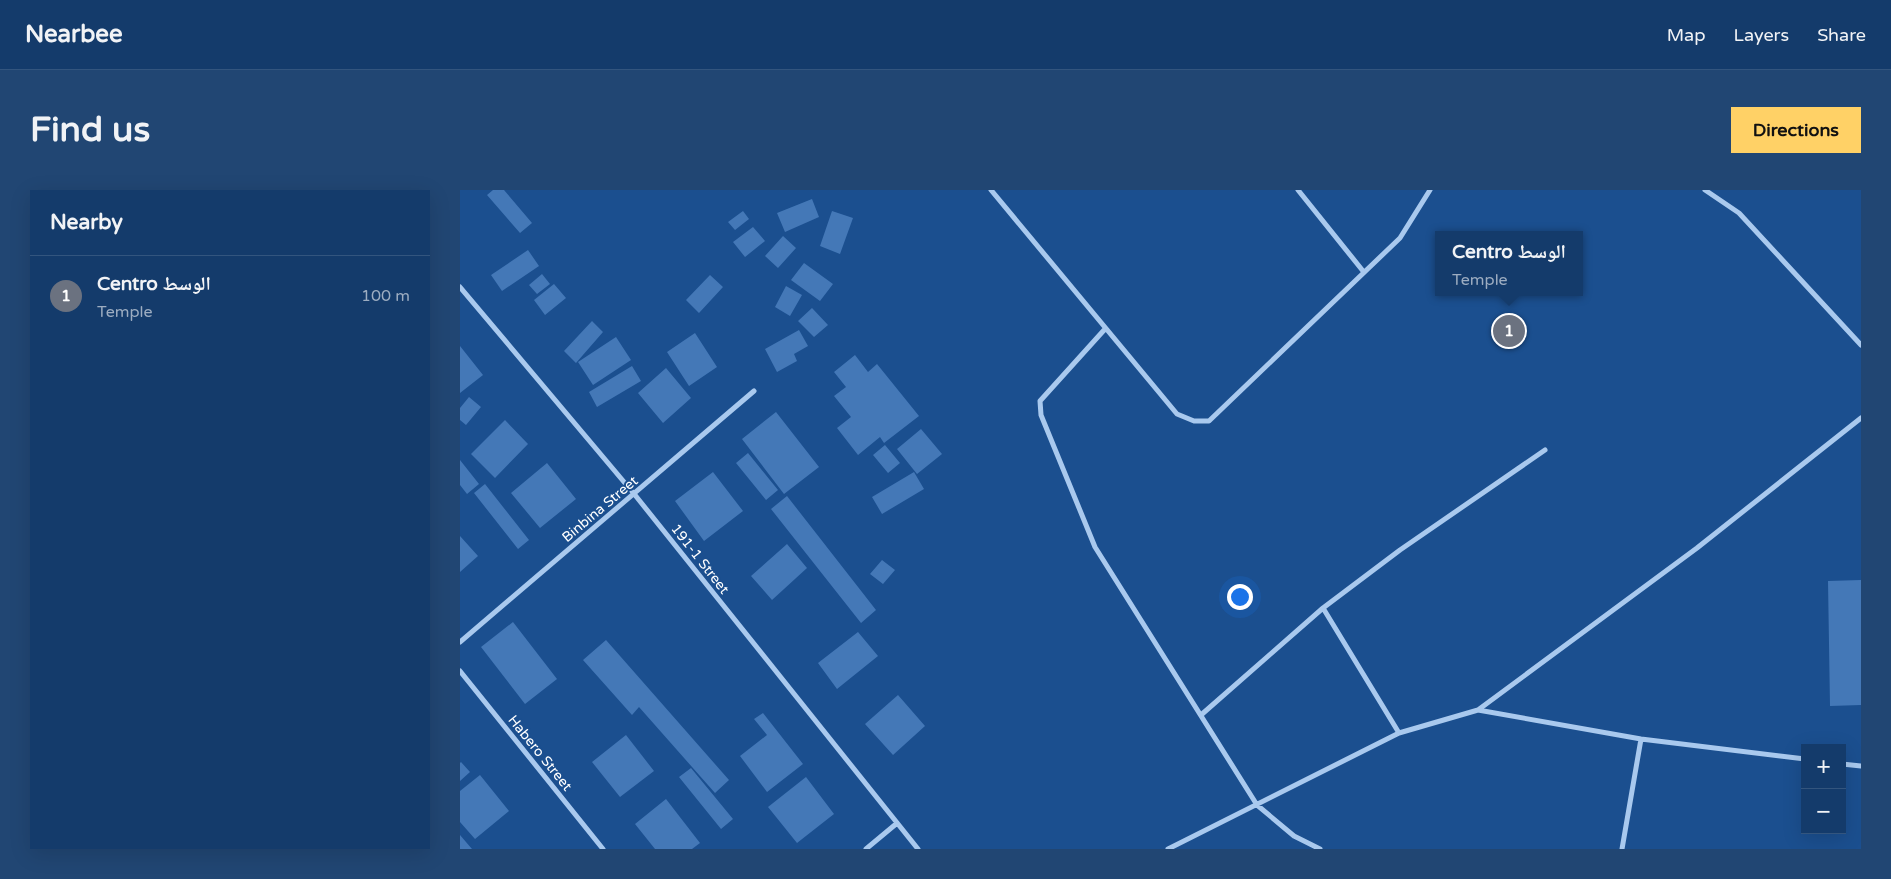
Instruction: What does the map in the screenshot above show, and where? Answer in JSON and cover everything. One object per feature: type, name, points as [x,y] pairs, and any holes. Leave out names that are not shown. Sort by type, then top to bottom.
[{"type":"street","points":[[991,190],[1105,329],[1178,414],[1194,422],[1209,421],[1400,238],[1430,190]]},
{"type":"street","points":[[1298,190],[1364,271]]},
{"type":"street","points":[[1705,190],[1739,213],[1861,345]]},
{"type":"street","name":"191-1 Street","points":[[460,287],[634,494],[896,824],[918,849]]},
{"type":"street","points":[[1105,329],[1040,402],[1041,414],[1094,547],[1257,805],[1294,836],[1320,849]]},
{"type":"street","name":"Binbina Street","points":[[460,642],[754,391]]},
{"type":"street","points":[[1168,849],[1399,733],[1478,710],[1698,548],[1861,418]]},
{"type":"street","points":[[1201,715],[1323,608],[1400,550],[1545,450]]},
{"type":"street","points":[[1323,608],[1399,733]]},
{"type":"street","name":"Habero Street","points":[[460,671],[603,849]]},
{"type":"street","points":[[1478,710],[1641,740],[1801,759]]},
{"type":"street","points":[[1622,849],[1641,740]]},
{"type":"street","points":[[1846,764],[1861,766]]},
{"type":"street","points":[[866,849],[896,824]]},
{"type":"building","points":[[493,190],[504,190],[532,223],[520,233],[487,195]]},
{"type":"building","points":[[812,199],[819,217],[785,232],[777,213]]},
{"type":"building","points":[[743,211],[749,219],[735,230],[728,222]]},
{"type":"building","points":[[832,211],[853,218],[840,254],[820,246]]},
{"type":"building","points":[[753,227],[765,241],[745,257],[733,242]]},
{"type":"building","points":[[783,236],[796,248],[778,268],[765,256]]},
{"type":"building","points":[[528,250],[539,266],[502,291],[491,275]]},
{"type":"building","points":[[804,263],[833,284],[820,301],[791,280]]},
{"type":"building","points":[[542,274],[550,284],[537,294],[529,285]]},
{"type":"building","points":[[710,275],[723,287],[699,313],[686,300]]},
{"type":"building","points":[[554,284],[566,298],[545,315],[534,300]]},
{"type":"building","points":[[786,286],[802,295],[790,316],[775,307]]},
{"type":"building","points":[[812,308],[828,325],[814,337],[798,321]]},
{"type":"building","points":[[592,321],[603,332],[576,363],[564,351]]},
{"type":"building","points":[[799,330],[808,346],[794,354],[797,361],[777,372],[765,349]]},
{"type":"building","points":[[695,333],[717,367],[689,386],[667,352]]},
{"type":"building","points":[[616,337],[631,360],[593,385],[578,362]]},
{"type":"building","points":[[460,346],[483,375],[460,393]]},
{"type":"building","points":[[855,355],[868,372],[877,364],[919,416],[884,443],[880,437],[858,455],[837,428],[851,417],[834,396],[846,387],[834,372]]},
{"type":"building","points":[[632,366],[641,381],[597,407],[589,392]]},
{"type":"building","points":[[666,368],[691,398],[663,423],[638,393]]},
{"type":"building","points":[[469,397],[481,407],[466,425],[460,420],[460,408]]},
{"type":"building","points":[[776,412],[819,467],[784,494],[742,439]]},
{"type":"building","points":[[505,420],[528,444],[495,478],[471,454]]},
{"type":"building","points":[[921,429],[942,454],[917,474],[897,449]]},
{"type":"building","points":[[885,445],[900,463],[888,473],[873,455]]},
{"type":"building","points":[[748,453],[778,490],[766,500],[736,463]]},
{"type":"building","points":[[460,460],[479,484],[467,494],[460,485]]},
{"type":"building","points":[[547,463],[576,499],[540,528],[511,493]]},
{"type":"building","points":[[713,472],[743,511],[704,541],[675,501]]},
{"type":"building","points":[[914,472],[924,489],[882,514],[872,497]]},
{"type":"building","points":[[485,484],[529,540],[518,549],[474,493]]},
{"type":"building","points":[[787,496],[876,610],[861,623],[771,509]]},
{"type":"building","points":[[460,536],[478,556],[460,572]]},
{"type":"building","points":[[787,544],[807,568],[772,600],[751,576]]},
{"type":"building","points":[[882,560],[895,570],[883,584],[870,574]]},
{"type":"building","points":[[1861,580],[1861,705],[1830,706],[1828,581]]},
{"type":"building","points":[[513,622],[557,679],[525,704],[481,647]]},
{"type":"building","points":[[858,632],[878,656],[837,689],[818,663]]},
{"type":"building","points":[[606,640],[729,780],[715,793],[639,707],[632,715],[583,660]]},
{"type":"building","points":[[898,695],[925,726],[893,755],[865,724]]},
{"type":"building","points":[[763,713],[803,764],[767,792],[740,756],[767,735],[754,719]]},
{"type":"building","points":[[626,735],[654,771],[620,797],[592,762]]},
{"type":"building","points":[[460,763],[470,772],[460,781]]},
{"type":"building","points":[[691,768],[733,819],[721,829],[679,777]]},
{"type":"building","points":[[480,775],[509,811],[475,839],[460,822],[460,791]]},
{"type":"building","points":[[806,777],[834,814],[797,843],[768,807]]},
{"type":"building","points":[[666,799],[700,843],[692,849],[655,849],[635,824]]},
{"type":"building","points":[[460,835],[472,849],[460,849]]},
{"type":"place","name":"Centro الوسط","points":[[1509,331]]}]
